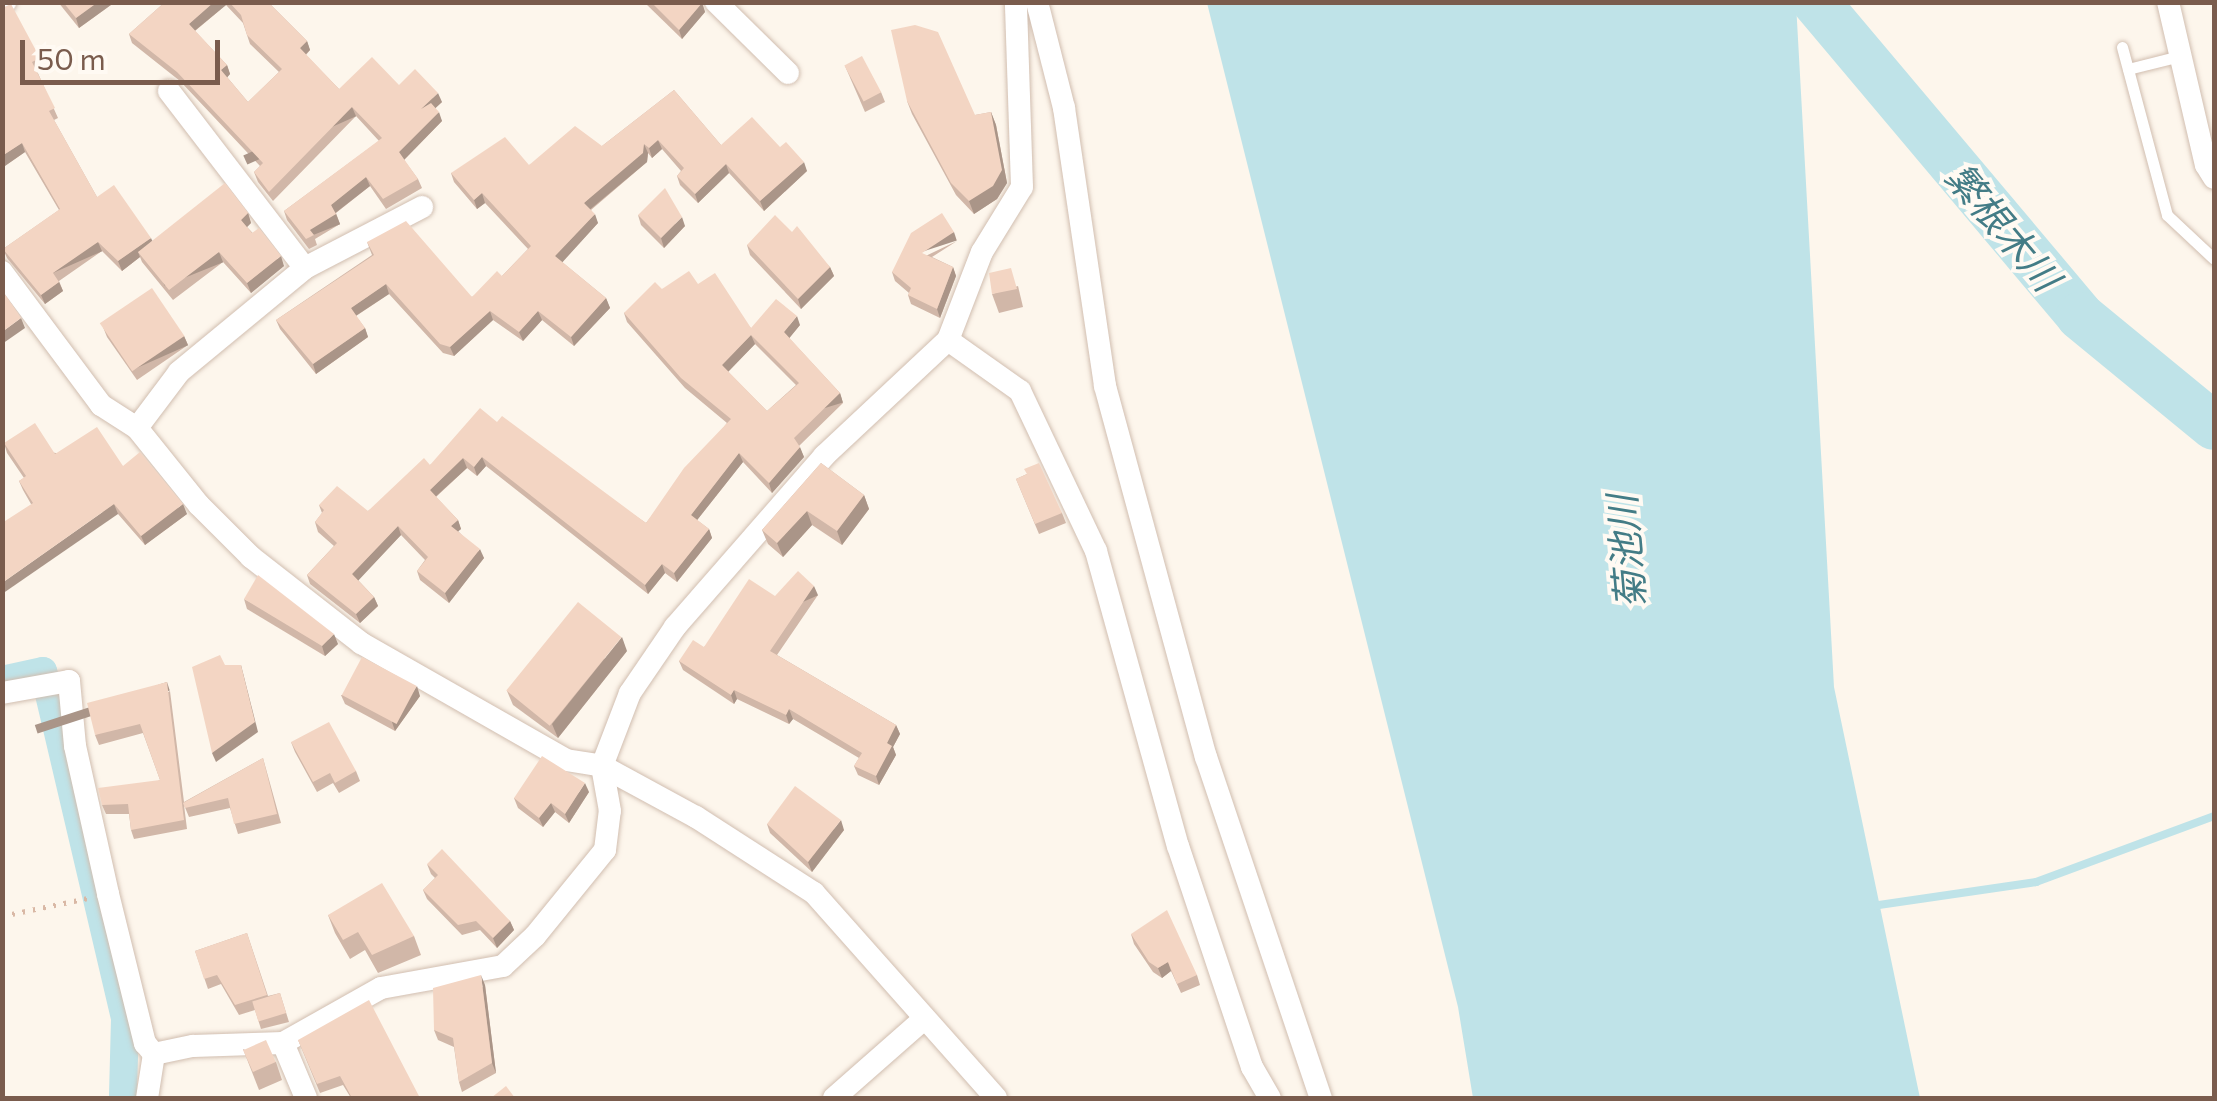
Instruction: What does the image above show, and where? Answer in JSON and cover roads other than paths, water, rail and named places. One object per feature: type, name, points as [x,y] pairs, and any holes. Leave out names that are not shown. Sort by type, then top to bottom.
[{"type":"street","points":[[716,2],[788,73]]},
{"type":"street","points":[[154,1054],[192,1046],[283,1043],[381,988],[504,966],[605,850],[610,811],[602,766],[630,692],[675,628],[824,456],[948,340],[982,252],[1022,187],[1016,2]]},
{"type":"street","points":[[1038,2],[1064,108],[1105,386],[1206,757],[1321,1098]]},
{"type":"street","points":[[2168,2],[2206,166],[2214,178]]},
{"type":"street","points":[[168,91],[305,268]]},
{"type":"street","points":[[138,428],[179,372],[305,268],[422,207]]},
{"type":"street","points":[[2,272],[101,405],[138,428],[199,505],[251,557],[361,643],[566,760],[602,766],[814,893],[996,1098]]},
{"type":"street","points":[[948,340],[1020,391],[1096,551],[1184,863],[1252,1067],[1270,1098]]},
{"type":"street","points":[[2,693],[69,681],[75,746],[108,894],[145,1043],[154,1054],[147,1098]]},
{"type":"street","points":[[834,1098],[924,1018]]},
{"type":"street","points":[[283,1043],[306,1098]]},
{"type":"lane","points":[[2122,47],[2167,215],[2214,260]]},
{"type":"lane","points":[[2128,69],[2180,56]]},
{"type":"water","name":"菊池川","points":[[1207,3],[1796,3],[1834,687],[1920,1098],[1473,1098],[1458,1007]]},
{"type":"waterway","name":"繁根木川","points":[[1816,2],[2080,316],[2214,426]]},
{"type":"waterway","points":[[2,680],[43,671],[45,677]]},
{"type":"waterway","points":[[48,690],[125,1019],[123,1098]]},
{"type":"waterway","points":[[1872,906],[2036,882],[2214,816]]}]
